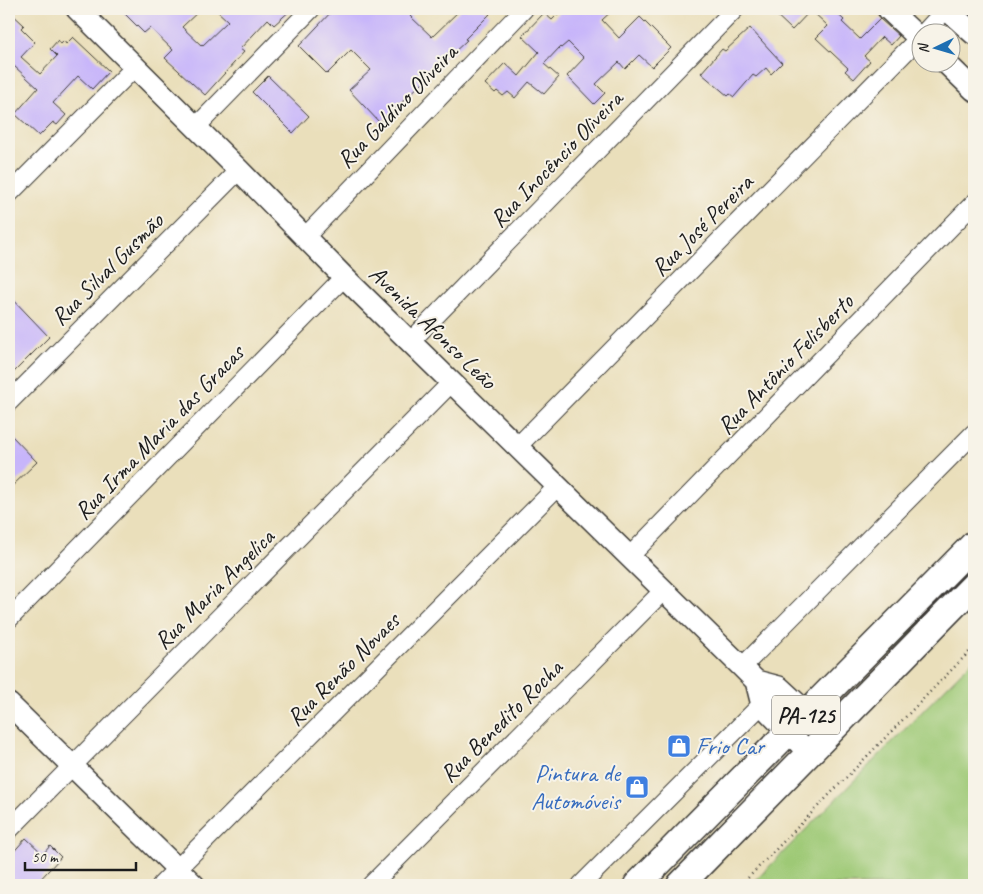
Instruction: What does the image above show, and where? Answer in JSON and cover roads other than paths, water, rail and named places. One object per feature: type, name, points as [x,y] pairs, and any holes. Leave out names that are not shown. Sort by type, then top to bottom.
[{"type":"main road","name":"PA-125","points":[[637,885],[974,544]]},
{"type":"main road","name":"PA-125","points":[[680,885],[974,585]]},
{"type":"main road","points":[[895,626],[914,646]]},
{"type":"street","name":"Avenida Afonso Leão","points":[[77,9],[239,170],[344,278],[411,341],[749,674],[778,687],[829,734]]},
{"type":"street","points":[[196,127],[311,9]]},
{"type":"street","name":"Rua Galdino Oliveira","points":[[305,237],[524,9]]},
{"type":"street","name":"Rua Inocêncio Oliveira","points":[[411,341],[735,9]]},
{"type":"street","points":[[888,9],[910,28]]},
{"type":"street","points":[[946,9],[974,34]]},
{"type":"street","name":"Rua José Pereira","points":[[934,22],[946,9]]},
{"type":"street","name":"Rua José Pereira","points":[[518,446],[910,48]]},
{"type":"street","points":[[9,194],[135,67]]},
{"type":"street","points":[[955,72],[974,90]]},
{"type":"street","name":"Rua Silval Gusmão","points":[[9,402],[239,170]]},
{"type":"street","name":"Rua Antônio Felisberto","points":[[630,557],[974,203]]},
{"type":"street","name":"Rua Irma Maria das Gracas","points":[[9,619],[344,278]]},
{"type":"street","name":"Rua Maria Angelica","points":[[9,830],[452,382]]},
{"type":"street","points":[[810,754],[762,705],[749,674],[974,433]]},
{"type":"street","name":"Rua Renão Novaes","points":[[161,885],[558,486]]},
{"type":"street","name":"Rua Benedito Rocha","points":[[371,885],[664,590]]},
{"type":"street","points":[[581,885],[778,687]]},
{"type":"street","points":[[9,704],[194,885]]},
{"type":"place","name":"Frio Car","points":[[679,746]]},
{"type":"place","name":"Pintura de Automóveis","points":[[637,787]]}]
